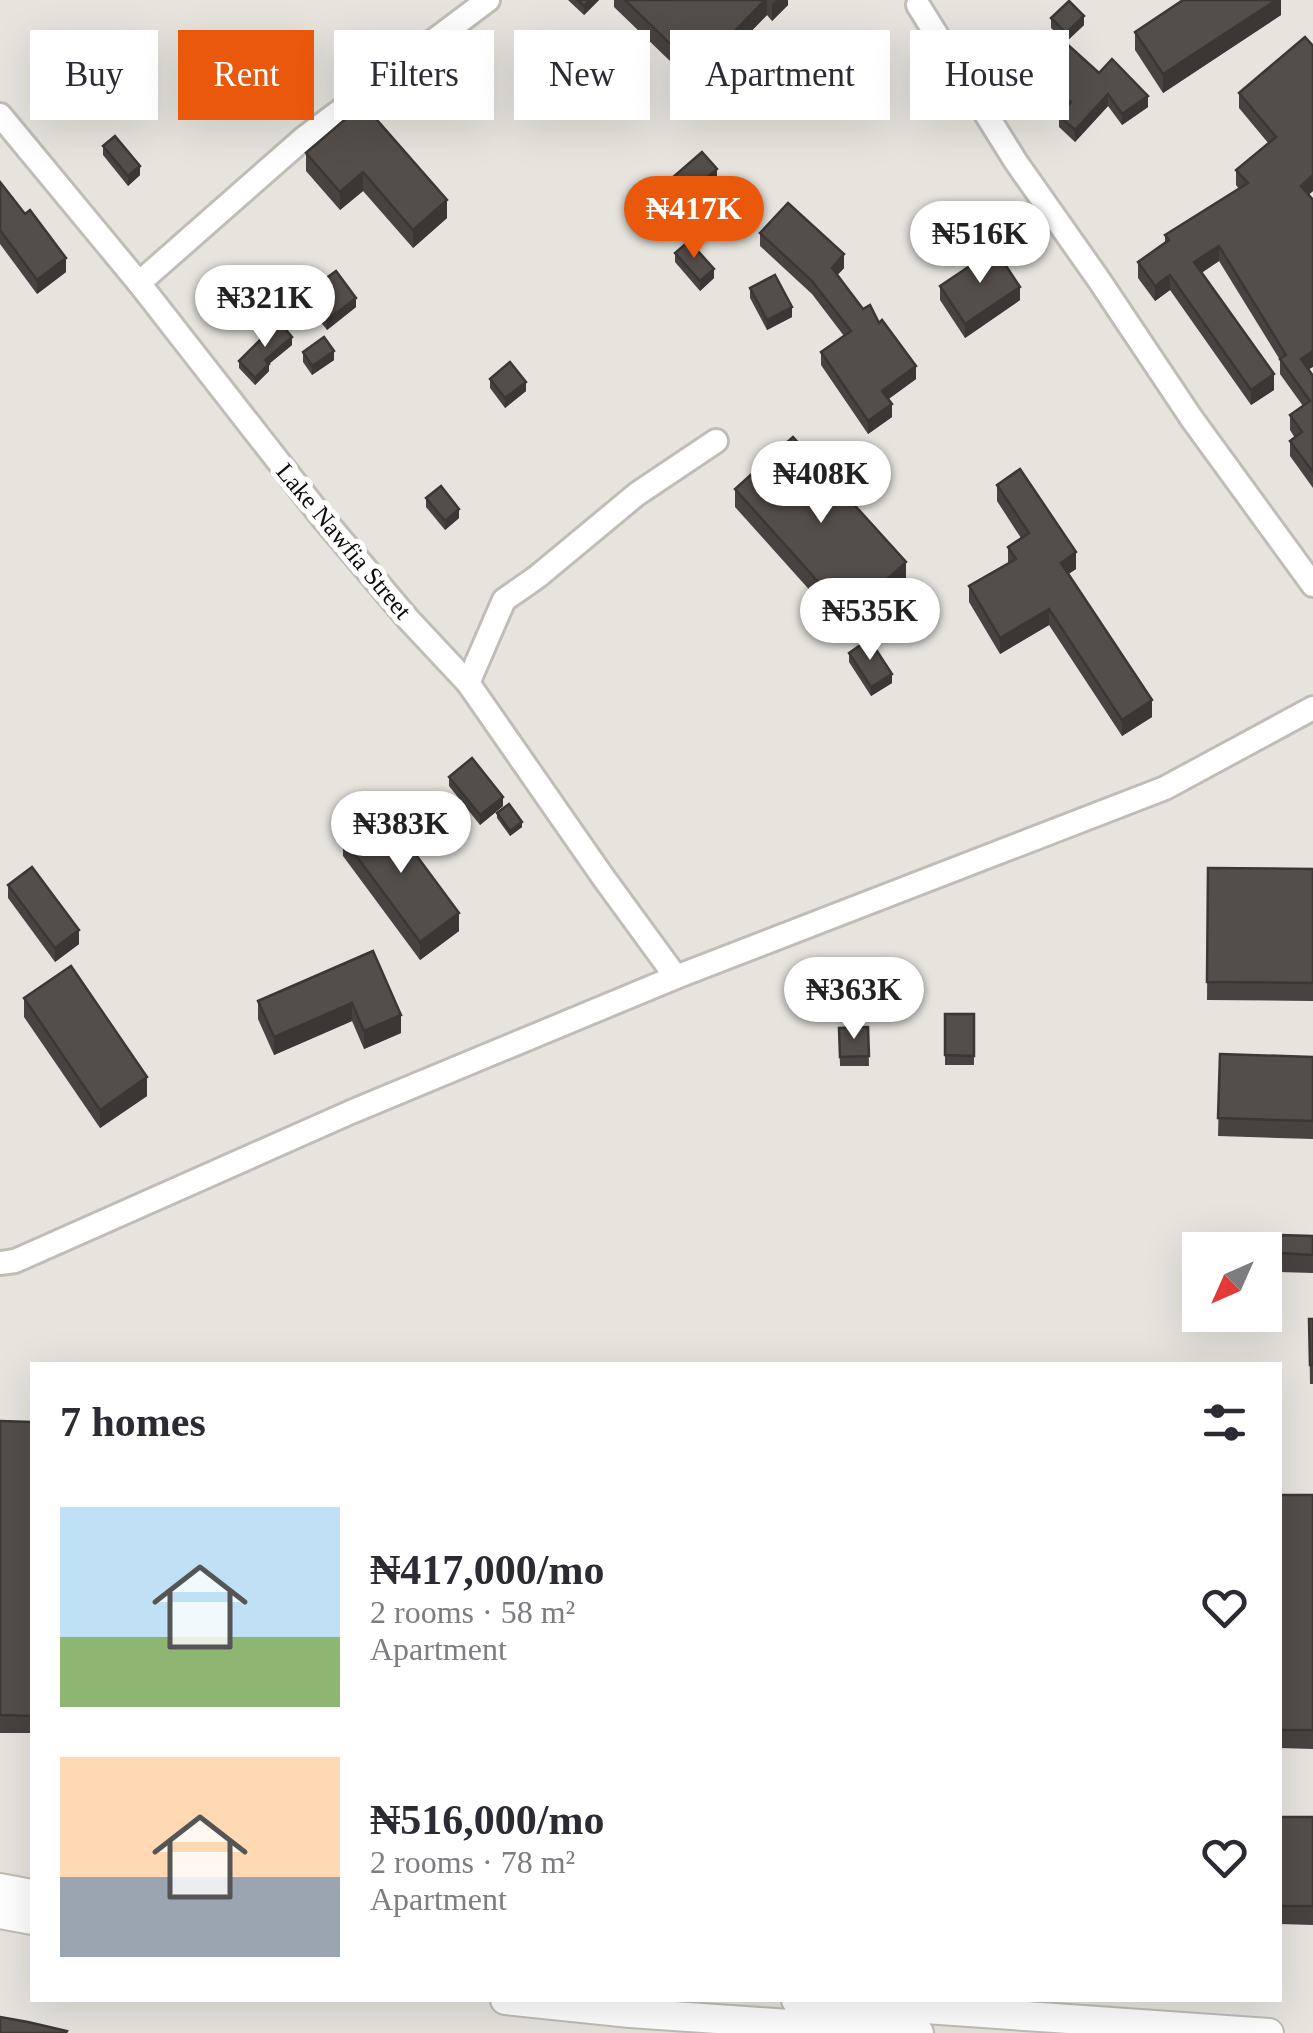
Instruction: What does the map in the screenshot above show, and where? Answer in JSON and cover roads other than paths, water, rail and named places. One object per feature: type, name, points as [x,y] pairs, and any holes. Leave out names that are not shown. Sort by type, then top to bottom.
[{"type":"main road","points":[[0,1888],[30,1894]]},
{"type":"main road","points":[[0,1914],[30,1920]]},
{"type":"main road","points":[[542,2002],[598,2005],[663,2016],[919,2033]]},
{"type":"main road","points":[[825,2002],[1270,2033]]},
{"type":"street","points":[[139,283],[304,138],[488,0]]},
{"type":"street","points":[[918,5],[1016,162],[1192,419],[1313,585]]},
{"type":"street","name":"Lake Nawfia Street","points":[[0,114],[139,283],[321,516],[468,683],[676,977]]},
{"type":"street","points":[[468,683],[504,600],[638,494],[716,442]]},
{"type":"street","points":[[5,1264],[351,1112],[676,977],[1165,788],[1313,708]]}]
